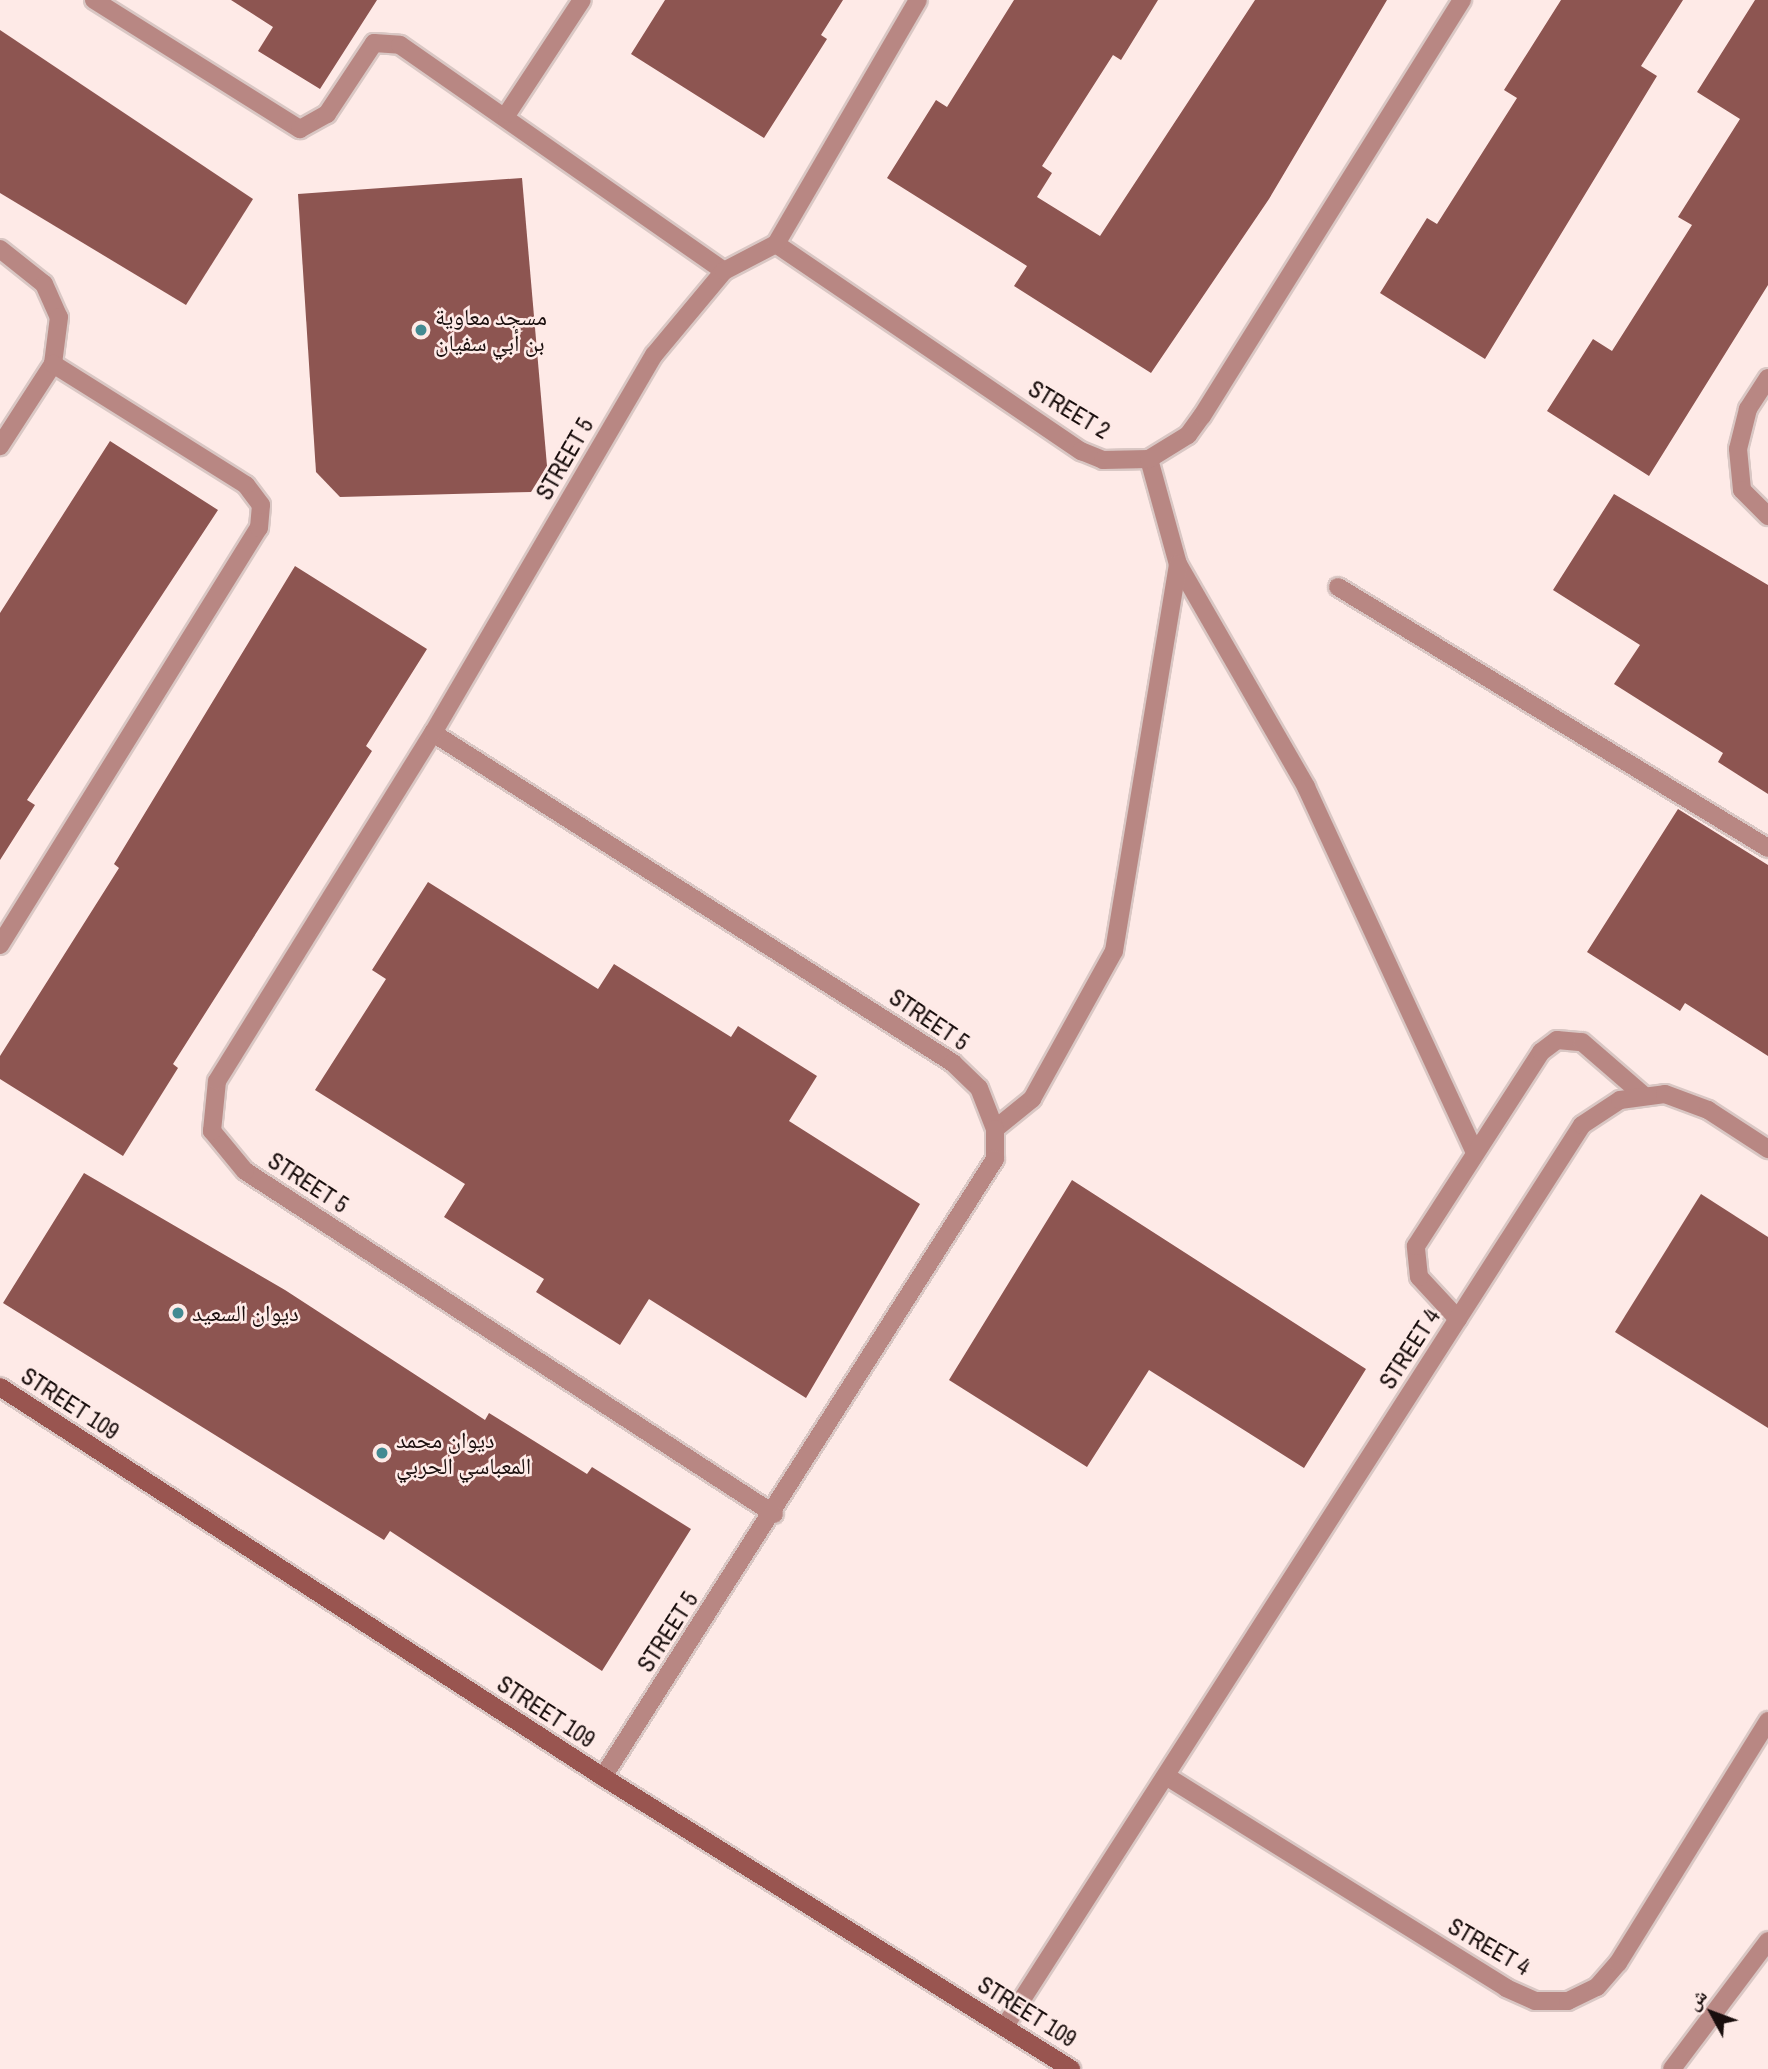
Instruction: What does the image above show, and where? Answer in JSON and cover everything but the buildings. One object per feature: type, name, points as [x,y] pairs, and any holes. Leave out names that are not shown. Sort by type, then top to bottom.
[{"type":"street","points":[[93,0],[300,129],[327,114],[374,43],[400,44],[507,114],[724,271]]},
{"type":"street","points":[[507,114],[582,0]]},
{"type":"street","points":[[776,244],[918,0]]},
{"type":"street","points":[[1462,0],[1202,416],[1188,435],[1149,459],[1178,564],[1306,787],[1475,1153]]},
{"type":"street","name":"STREET 5","points":[[774,1514],[245,1171],[212,1131],[217,1081],[433,733],[654,355],[724,271],[776,244]]},
{"type":"street","name":"STREET 2","points":[[776,244],[1081,451],[1126,462],[1149,459]]},
{"type":"street","points":[[0,249],[44,284],[59,317],[53,364],[0,446]]},
{"type":"street","points":[[0,945],[259,528],[261,505],[246,485],[53,364]]},
{"type":"street","points":[[1768,377],[1748,409],[1738,449],[1742,489],[1768,516]]},
{"type":"street","points":[[995,1129],[1032,1099],[1114,951],[1178,564]]},
{"type":"street","points":[[1338,587],[1768,848]]},
{"type":"street","name":"STREET 5","points":[[433,733],[953,1063],[979,1088],[995,1129],[995,1159],[774,1514],[603,1777]]},
{"type":"street","points":[[1458,1319],[1419,1277],[1416,1247],[1541,1052],[1557,1040],[1594,1048],[1642,1094]]},
{"type":"street","name":"STREET 4","points":[[1006,2026],[1581,1125],[1599,1110],[1642,1094],[1687,1100],[1768,1149]]},
{"type":"street","name":"STREET 109","points":[[0,1387],[603,1777],[1072,2069]]},
{"type":"street","name":"STREET 4","points":[[1166,1776],[1506,1988],[1535,2001],[1567,2001],[1597,1987],[1618,1963],[1768,1721]]},
{"type":"street","points":[[1672,2069],[1768,1941]]},
{"type":"place","name":"مسجد معاوية بن أبي سفيان","points":[[421,330]]},
{"type":"place","name":"ديوان السعيد","points":[[178,1313]]},
{"type":"place","name":"ديوان محمد المعباسي الحربي","points":[[382,1453]]}]
